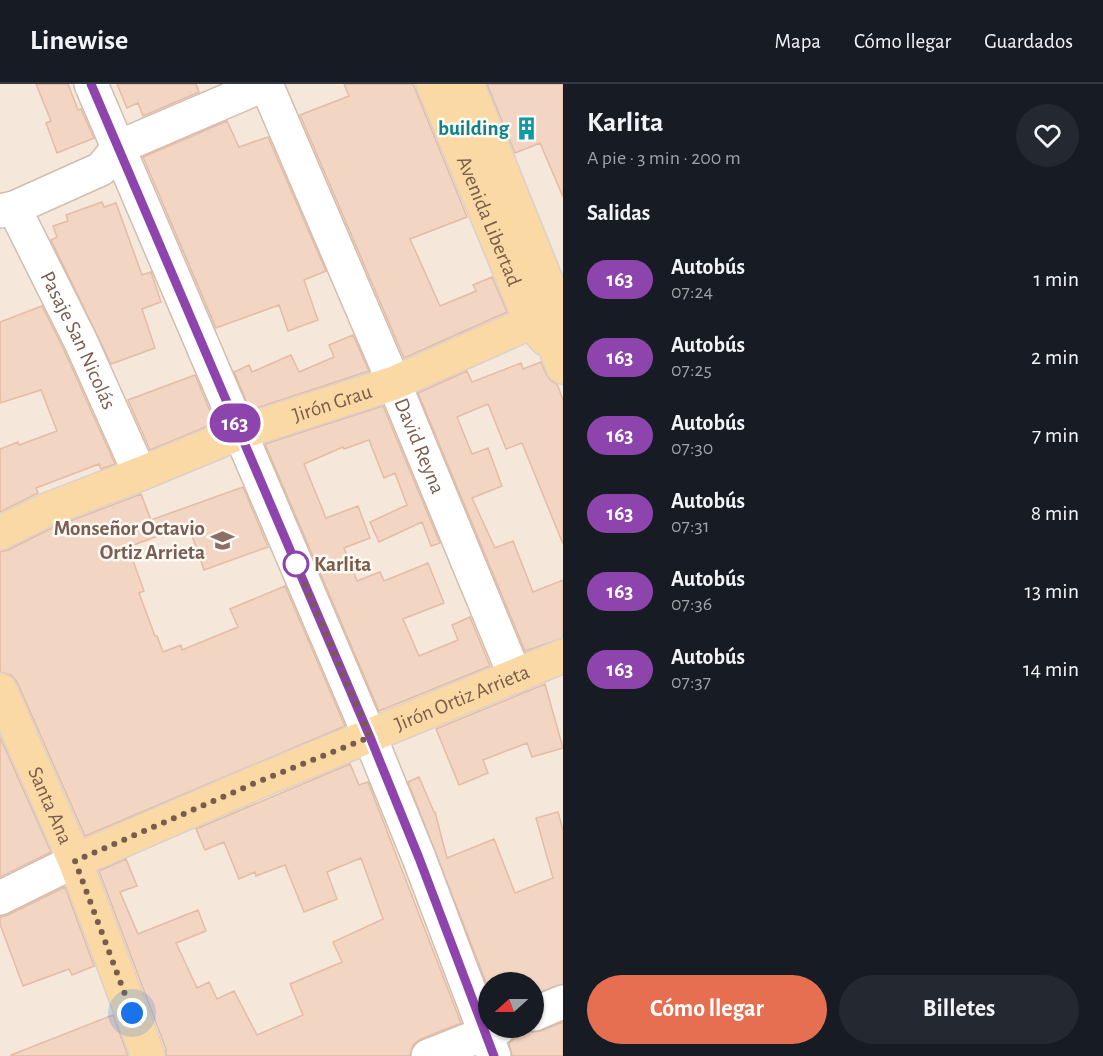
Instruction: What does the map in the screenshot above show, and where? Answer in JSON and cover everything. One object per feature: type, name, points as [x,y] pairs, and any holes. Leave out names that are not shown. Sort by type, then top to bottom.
[{"type":"main road","name":"Avenida Libertad","points":[[433,84],[551,313]]},
{"type":"main road","name":"Avenida Libertad","points":[[467,84],[551,313],[560,360]]},
{"type":"main road","name":"Jirón Grau","points":[[0,533],[44,511],[239,433],[393,383],[551,313]]},
{"type":"main road","name":"Jirón Ortiz Arrieta","points":[[75,861],[255,783],[563,656]]},
{"type":"main road","name":"Santa Ana","points":[[0,690],[75,861],[148,1056]]},
{"type":"street","points":[[91,84],[370,737],[492,1039],[428,1056]]},
{"type":"street","points":[[7,210],[101,169],[119,147],[266,84]]},
{"type":"street","name":"David Reyna","points":[[266,84],[515,676]]},
{"type":"street","name":"Pasaje San Nicolás","points":[[7,210],[81,342],[140,474]]},
{"type":"street","name":"Jirón Ortiz Arrieta","points":[[0,898],[75,861]]},
{"type":"street","points":[[544,1010],[563,1002]]},
{"type":"shaded area","points":[[0,84],[563,84],[563,1056],[0,1056]]},
{"type":"building","points":[[36,84],[68,84],[78,110],[81,109],[94,138],[57,153],[46,123],[51,121]]},
{"type":"building","points":[[117,84],[196,84],[199,92],[143,116],[138,103],[127,108]]},
{"type":"building","points":[[344,84],[413,84],[467,217],[410,239],[440,306],[476,291],[473,285],[492,277],[507,312],[404,358],[300,115],[349,96]]},
{"type":"building","name":"building","points":[[487,84],[563,84],[563,197],[540,143],[515,153]]},
{"type":"building","points":[[227,121],[239,147],[268,137],[326,271],[304,280],[318,320],[288,331],[279,305],[216,328],[143,157]]},
{"type":"building","points":[[102,202],[104,207],[116,203],[142,275],[151,272],[161,302],[142,309],[155,348],[111,364],[51,240],[57,237],[53,226],[68,221],[66,215]]},
{"type":"building","points":[[42,306],[115,464],[101,469],[99,464],[36,488],[38,493],[0,512],[0,449],[18,442],[19,445],[57,431],[41,390],[0,403],[0,322]]},
{"type":"building","points":[[353,335],[369,371],[250,410],[234,372],[249,365],[252,372],[291,355],[299,372],[334,357],[329,345]]},
{"type":"building","points":[[541,362],[551,381],[557,384],[563,400],[563,544],[522,443],[506,449],[488,404],[457,417],[472,454],[488,448],[502,486],[472,498],[495,548],[513,541],[533,592],[563,580],[563,638],[525,651],[418,393],[467,371],[472,382],[521,363],[523,369]]},
{"type":"building","points":[[195,375],[215,423],[150,450],[128,400]]},
{"type":"building","points":[[383,406],[440,543],[431,546],[422,522],[379,542],[370,522],[407,505],[395,473],[384,478],[369,440],[344,449],[343,447],[304,464],[326,518],[358,506],[370,538],[344,548],[357,581],[380,572],[384,581],[428,563],[444,603],[403,619],[419,656],[458,640],[452,625],[470,617],[490,666],[379,711],[265,444]]},
{"type":"building","points":[[243,487],[268,547],[204,570],[189,527],[128,547],[144,591],[139,593],[155,636],[163,652],[181,645],[182,650],[238,627],[230,609],[285,586],[345,726],[85,836],[17,682],[11,675],[0,672],[0,552],[52,528],[141,494],[151,520]]},
{"type":"building","points":[[545,684],[563,748],[532,757],[527,743],[483,760],[488,773],[459,785],[436,729]]},
{"type":"building","points":[[0,737],[51,852],[0,877]]},
{"type":"building","points":[[350,764],[359,785],[368,782],[461,1023],[421,1039],[413,1045],[410,1056],[166,1056],[166,1049],[99,871],[126,859],[137,886],[120,892],[138,934],[198,910],[206,931],[176,943],[197,988],[209,982],[217,999],[234,991],[257,1035],[303,1015],[290,984],[342,962],[333,942],[383,919],[361,858],[327,872],[337,899],[304,912],[285,865],[256,876],[255,872],[239,879],[224,842],[205,850],[196,829]]},
{"type":"building","points":[[419,777],[435,812],[447,858],[494,839],[515,893],[553,878],[536,818],[558,812],[563,830],[563,984],[544,991],[544,972],[482,972],[408,782]]},
{"type":"building","points":[[65,887],[94,966],[72,975],[69,969],[23,986],[0,924],[0,917]]},
{"type":"building","points":[[113,1015],[128,1056],[11,1055]]},
{"type":"building","points":[[563,1022],[563,1056],[512,1056],[509,1043],[514,1038],[544,1038],[544,1030]]},
{"type":"bus line","name":"163","points":[[91,84],[370,737],[419,858],[494,1056]]},
{"type":"place","name":"building","points":[[527,128]]},
{"type":"place","name":"Monseñor Octavio Ortiz Arrieta","points":[[223,540]]},
{"type":"place","name":"Karlita","points":[[296,564]]},
{"type":"route","points":[[132,1013],[75,861],[255,783],[370,737],[296,564]]}]
